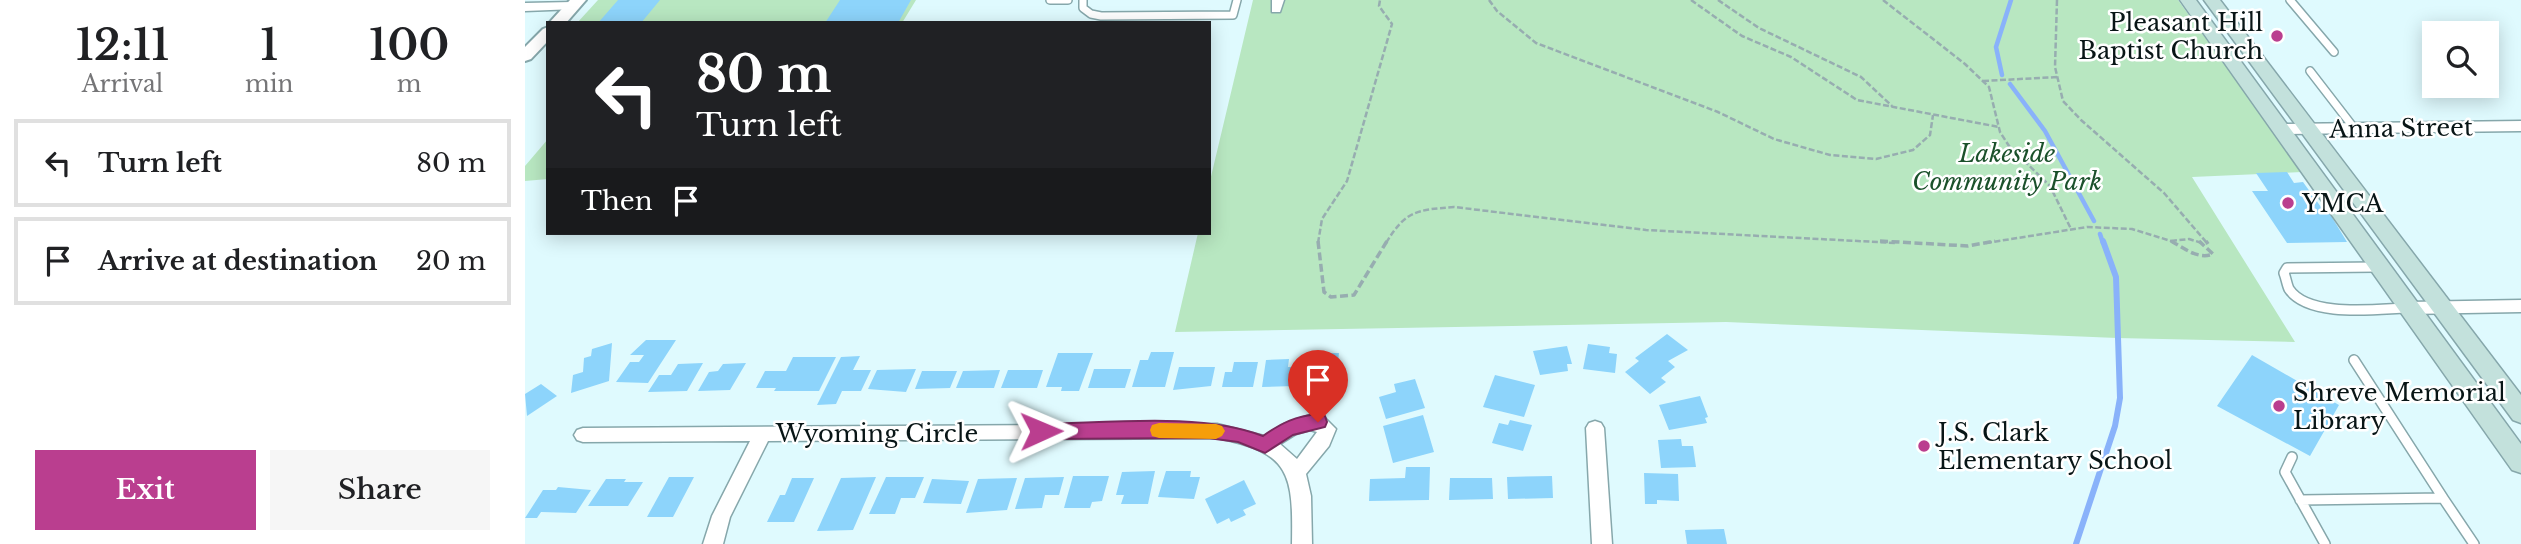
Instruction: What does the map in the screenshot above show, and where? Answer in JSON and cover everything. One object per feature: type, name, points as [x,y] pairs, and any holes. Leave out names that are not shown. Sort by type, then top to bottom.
[{"type":"main road","points":[[2187,0],[2521,463]]},
{"type":"main road","points":[[2212,0],[2521,413]]},
{"type":"street","points":[[525,7],[575,3]]},
{"type":"street","points":[[559,21],[575,3]]},
{"type":"street","points":[[525,56],[546,34]]},
{"type":"street","name":"Anna Street","points":[[2280,129],[2521,126]]},
{"type":"street","points":[[2409,308],[2521,306]]},
{"type":"street","points":[[1265,445],[1286,429],[1304,423],[1318,422],[1327,429],[1323,442],[1295,474],[1300,486],[1302,544]]},
{"type":"street","points":[[1595,428],[1602,544]]},
{"type":"street","name":"Wyoming Circle","points":[[583,435],[1208,430],[1239,435],[1265,445],[1291,465],[1295,474]]},
{"type":"street","points":[[713,544],[721,516],[764,434]]},
{"type":"lane","points":[[1050,0],[1068,0]]},
{"type":"lane","points":[[1083,0],[1083,8],[1091,15],[1115,16],[1233,15],[1237,0]]},
{"type":"lane","points":[[2290,0],[2334,52]]},
{"type":"lane","points":[[2310,71],[2354,128]]},
{"type":"lane","points":[[2380,267],[2287,268],[2284,279],[2298,299],[2322,308],[2409,308]]},
{"type":"lane","points":[[2354,360],[2474,544]]},
{"type":"lane","points":[[2292,457],[2285,472],[2325,544]]},
{"type":"lane","points":[[2300,500],[2443,498]]},
{"type":"path","points":[[1380,0],[1379,6],[1392,24],[1347,181],[1322,219],[1318,243],[1322,258],[1324,292],[1331,297],[1353,295],[1399,222],[1410,214],[1428,209],[1454,207],[1646,230],[1872,240],[1918,245],[1968,246],[2071,229],[2132,229],[2171,240],[2190,239],[2209,246]]},
{"type":"path","points":[[1489,0],[1497,11],[1536,43],[1718,112],[1774,139],[1830,155],[1876,159],[1913,150],[1930,135],[1933,115]]},
{"type":"path","points":[[1691,0],[1742,36],[1791,57],[1857,100],[1999,127]]},
{"type":"path","points":[[1719,0],[1759,28],[1861,77],[1893,107]]},
{"type":"path","points":[[1883,0],[1965,64],[1989,88],[1999,127],[2009,146],[2050,186],[2071,229]]},
{"type":"path","points":[[2057,0],[2055,19],[2062,100],[2125,156],[2194,224],[2213,254],[2206,257],[2181,248],[2171,240]]},
{"type":"path","points":[[1982,81],[2058,77]]},
{"type":"green space","points":[[598,0],[916,0],[903,21],[579,21]]},
{"type":"green space","name":"Lakeside Community Park","points":[[1253,0],[2178,0],[2302,172],[2192,177],[2295,342],[2117,338],[1726,322],[1175,332],[1198,235],[1211,235],[1211,177]]},
{"type":"green space","points":[[546,141],[546,179],[525,181],[525,166]]},
{"type":"building","points":[[618,0],[660,0],[643,21],[600,21]]},
{"type":"building","points":[[840,0],[911,0],[899,21],[826,21]]},
{"type":"building","name":"YMCA","points":[[2287,172],[2294,183],[2303,182],[2326,214],[2330,214],[2347,242],[2287,243],[2252,191],[2268,191],[2256,173]]},
{"type":"building","points":[[1667,334],[1688,350],[1668,361],[1675,367],[1661,378],[1666,382],[1650,394],[1625,372],[1639,361],[1635,358]]},
{"type":"building","points":[[646,340],[676,340],[648,383],[616,382],[630,362],[639,362],[644,355],[630,355]]},
{"type":"building","points":[[612,343],[609,381],[571,393],[573,375],[583,372],[584,358],[591,356],[592,349]]},
{"type":"building","points":[[1588,344],[1610,347],[1609,353],[1617,354],[1615,373],[1583,369]]},
{"type":"building","points":[[1567,346],[1572,364],[1567,364],[1568,371],[1540,375],[1533,351]]},
{"type":"building","points":[[1151,352],[1174,352],[1165,387],[1132,387],[1140,360],[1148,360]]},
{"type":"building","points":[[1058,353],[1093,353],[1079,391],[1061,391],[1062,387],[1046,387]]},
{"type":"building","points":[[1308,353],[1339,353],[1336,380],[1310,381],[1311,373],[1306,373]]},
{"type":"building","name":"Shreve Memorial Library","points":[[2252,355],[2339,405],[2310,456],[2217,406]]},
{"type":"building","points":[[860,356],[853,370],[871,370],[861,391],[842,391],[836,404],[817,405],[841,357]]},
{"type":"building","points":[[793,357],[836,357],[819,391],[774,391],[776,388],[756,388],[765,371],[786,371]]},
{"type":"building","points":[[1289,359],[1288,367],[1297,367],[1294,386],[1262,387],[1266,360]]},
{"type":"building","points":[[1234,362],[1258,362],[1253,387],[1222,387],[1225,372],[1232,372]]},
{"type":"building","points":[[703,363],[687,391],[648,392],[659,375],[671,375],[678,364]]},
{"type":"building","points":[[746,363],[730,390],[698,391],[709,372],[718,371],[723,364]]},
{"type":"building","points":[[1179,367],[1215,367],[1211,386],[1173,390]]},
{"type":"building","points":[[916,369],[906,392],[868,389],[877,370]]},
{"type":"building","points":[[1094,369],[1131,369],[1125,388],[1088,388]]},
{"type":"building","points":[[1000,370],[994,388],[956,388],[963,371]]},
{"type":"building","points":[[1008,370],[1043,370],[1037,388],[1001,388]]},
{"type":"building","points":[[922,371],[957,371],[950,388],[915,389]]},
{"type":"building","points":[[1495,375],[1535,385],[1524,417],[1483,407]]},
{"type":"building","points":[[1415,379],[1425,408],[1386,419],[1379,397],[1396,392],[1394,384]]},
{"type":"building","points":[[541,384],[557,396],[527,416],[525,394]]},
{"type":"building","points":[[1700,396],[1708,417],[1705,418],[1707,423],[1669,430],[1659,405]]},
{"type":"building","points":[[1423,415],[1434,452],[1393,463],[1383,426]]},
{"type":"building","points":[[1510,420],[1532,425],[1523,451],[1492,443],[1499,423],[1508,425]]},
{"type":"building","points":[[1681,439],[1682,446],[1693,446],[1696,467],[1661,468],[1658,440]]},
{"type":"building","points":[[1406,467],[1430,467],[1429,500],[1369,501],[1370,479],[1405,478]]},
{"type":"building","points":[[1155,471],[1148,504],[1121,504],[1124,495],[1116,495],[1122,472]]},
{"type":"building","points":[[1166,471],[1191,471],[1190,477],[1200,477],[1194,499],[1158,497]]},
{"type":"building","points":[[1644,473],[1678,474],[1679,501],[1657,500],[1657,504],[1645,504]]},
{"type":"building","points":[[1073,476],[1109,476],[1102,501],[1092,502],[1090,508],[1064,508]]},
{"type":"building","points":[[1552,476],[1553,498],[1508,499],[1507,477]]},
{"type":"building","points":[[669,477],[694,477],[673,517],[647,517]]},
{"type":"building","points":[[876,477],[853,530],[817,531],[841,478]]},
{"type":"building","points":[[886,477],[924,477],[915,498],[901,498],[895,514],[869,514]]},
{"type":"building","points":[[1064,477],[1059,495],[1045,495],[1042,508],[1015,509],[1025,478]]},
{"type":"building","points":[[792,478],[814,478],[794,522],[767,522],[780,495],[785,495]]},
{"type":"building","points":[[1017,478],[1007,510],[966,513],[978,479]]},
{"type":"building","points":[[1450,478],[1492,478],[1493,499],[1449,500]]},
{"type":"building","points":[[606,479],[643,482],[628,506],[588,506]]},
{"type":"building","points":[[932,479],[969,481],[961,504],[923,503]]},
{"type":"building","points":[[1244,480],[1256,504],[1243,510],[1246,515],[1231,522],[1229,518],[1217,524],[1205,499]]},
{"type":"building","points":[[558,487],[591,490],[576,513],[541,512],[537,518],[525,518],[543,490],[556,490]]},
{"type":"building","points":[[1724,529],[1727,544],[1687,544],[1685,530]]},
{"type":"waterway","points":[[2002,75],[1996,47],[2011,0]]},
{"type":"waterway","points":[[2010,84],[2045,131],[2094,221]]},
{"type":"waterway","points":[[2100,234],[2103,243]]},
{"type":"waterway","points":[[2076,544],[2115,426],[2120,398],[2116,277],[2103,241]]},
{"type":"slow traffic","points":[[1159,430],[1216,431]]},
{"type":"place","name":"Pleasant Hill Baptist Church","points":[[2277,36]]},
{"type":"place","name":"YMCA","points":[[2288,203]]},
{"type":"place","name":"Shreve Memorial Library","points":[[2279,406]]},
{"type":"place","name":"J.S. Clark Elementary School","points":[[1924,446]]},
{"type":"route","points":[[1041,431],[1208,430],[1239,435],[1258,440],[1265,445],[1286,429],[1318,422]]}]
